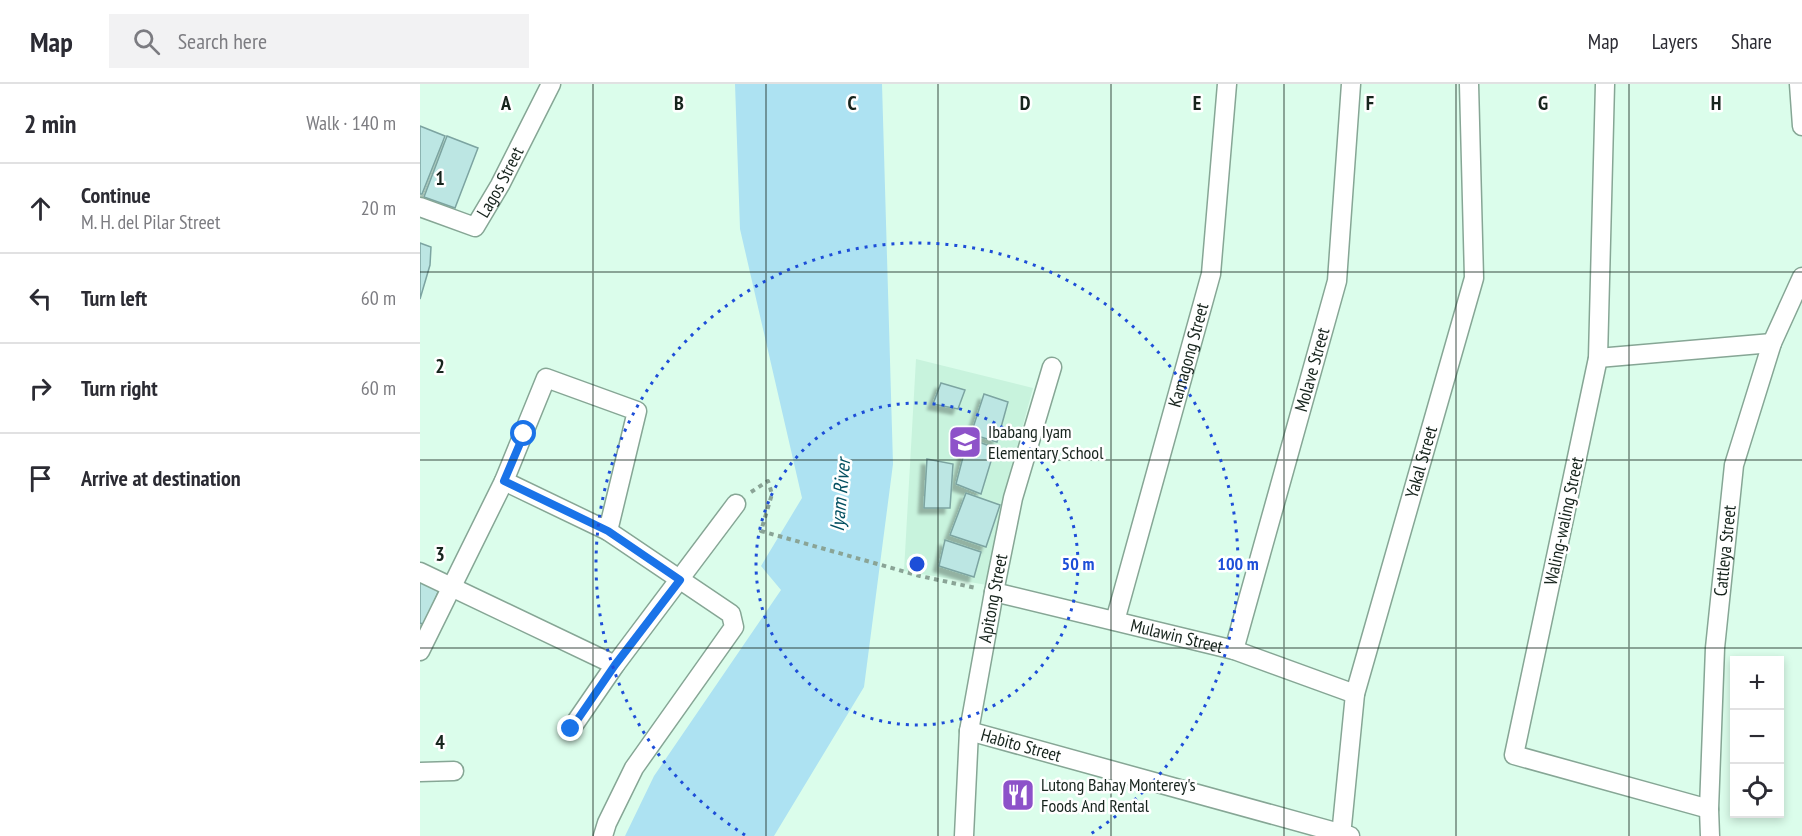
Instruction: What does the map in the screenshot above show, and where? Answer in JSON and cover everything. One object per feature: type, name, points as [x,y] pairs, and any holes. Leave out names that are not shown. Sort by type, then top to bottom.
[{"type":"street","name":"Lagos Street","points":[[420,207],[475,227],[500,185],[551,84]]},
{"type":"street","name":"Kamagong Street","points":[[1115,621],[1210,274],[1227,84]]},
{"type":"street","name":"Molave Street","points":[[1234,650],[1337,281],[1351,84]]},
{"type":"street","name":"Yakal Street","points":[[1344,835],[1355,694],[1474,278],[1469,84]]},
{"type":"street","name":"Waling-waling Street","points":[[1605,84],[1598,358],[1514,755],[1708,809]]},
{"type":"street","points":[[1798,84],[1802,126]]},
{"type":"street","name":"Cattleya Street","points":[[1710,836],[1708,809],[1715,648],[1734,465],[1772,343],[1802,277]]},
{"type":"street","points":[[1598,358],[1772,343]]},
{"type":"street","name":"Apitong Street","points":[[964,836],[969,732],[994,592],[1013,498],[1052,367]]},
{"type":"street","points":[[420,651],[504,481],[546,378],[637,411],[608,531]]},
{"type":"street","points":[[504,481],[608,531],[732,614],[734,627],[634,768],[607,822],[603,836]]},
{"type":"street","points":[[571,729],[615,665],[736,504]]},
{"type":"street","points":[[420,572],[615,665]]},
{"type":"street","name":"Mulawin Street","points":[[994,592],[1234,650],[1355,694]]},
{"type":"street","name":"Habito Street","points":[[969,732],[1344,835]]},
{"type":"street","points":[[420,772],[454,771]]},
{"type":"path","points":[[736,504],[768,482],[772,494],[761,531],[920,576],[994,592]]},
{"type":"shaded area","name":"Ibabang Iyam Elementary School","points":[[916,359],[1033,388],[1004,495],[987,585],[904,571]]},
{"type":"water","name":"Iyam River","points":[[735,84],[882,84],[893,464],[864,687],[774,836],[625,836],[654,776],[781,590],[761,566],[802,498],[740,229]]},
{"type":"building","points":[[420,126],[445,136],[422,194],[420,194]]},
{"type":"building","points":[[447,136],[478,148],[455,208],[424,197]]},
{"type":"building","points":[[420,243],[431,247],[430,265],[420,299]]},
{"type":"building","points":[[941,383],[965,390],[958,409],[933,404]]},
{"type":"building","points":[[984,394],[1008,402],[997,442],[971,434]]},
{"type":"building","points":[[968,438],[995,448],[981,494],[956,484]]},
{"type":"building","points":[[927,459],[953,464],[950,508],[924,508]]},
{"type":"building","points":[[966,493],[1000,505],[986,547],[950,535]]},
{"type":"building","points":[[945,540],[981,552],[974,577],[939,566]]},
{"type":"building","points":[[420,579],[440,587],[425,625],[420,623]]},
{"type":"place","name":"Ibabang Iyam Elementary School","points":[[965,442]]},
{"type":"place","name":"Lutong Bahay Monterey's Foods And Rental","points":[[1018,795]]},
{"type":"route","points":[[524,434],[504,481],[608,531],[680,580],[615,665],[571,729]]}]
